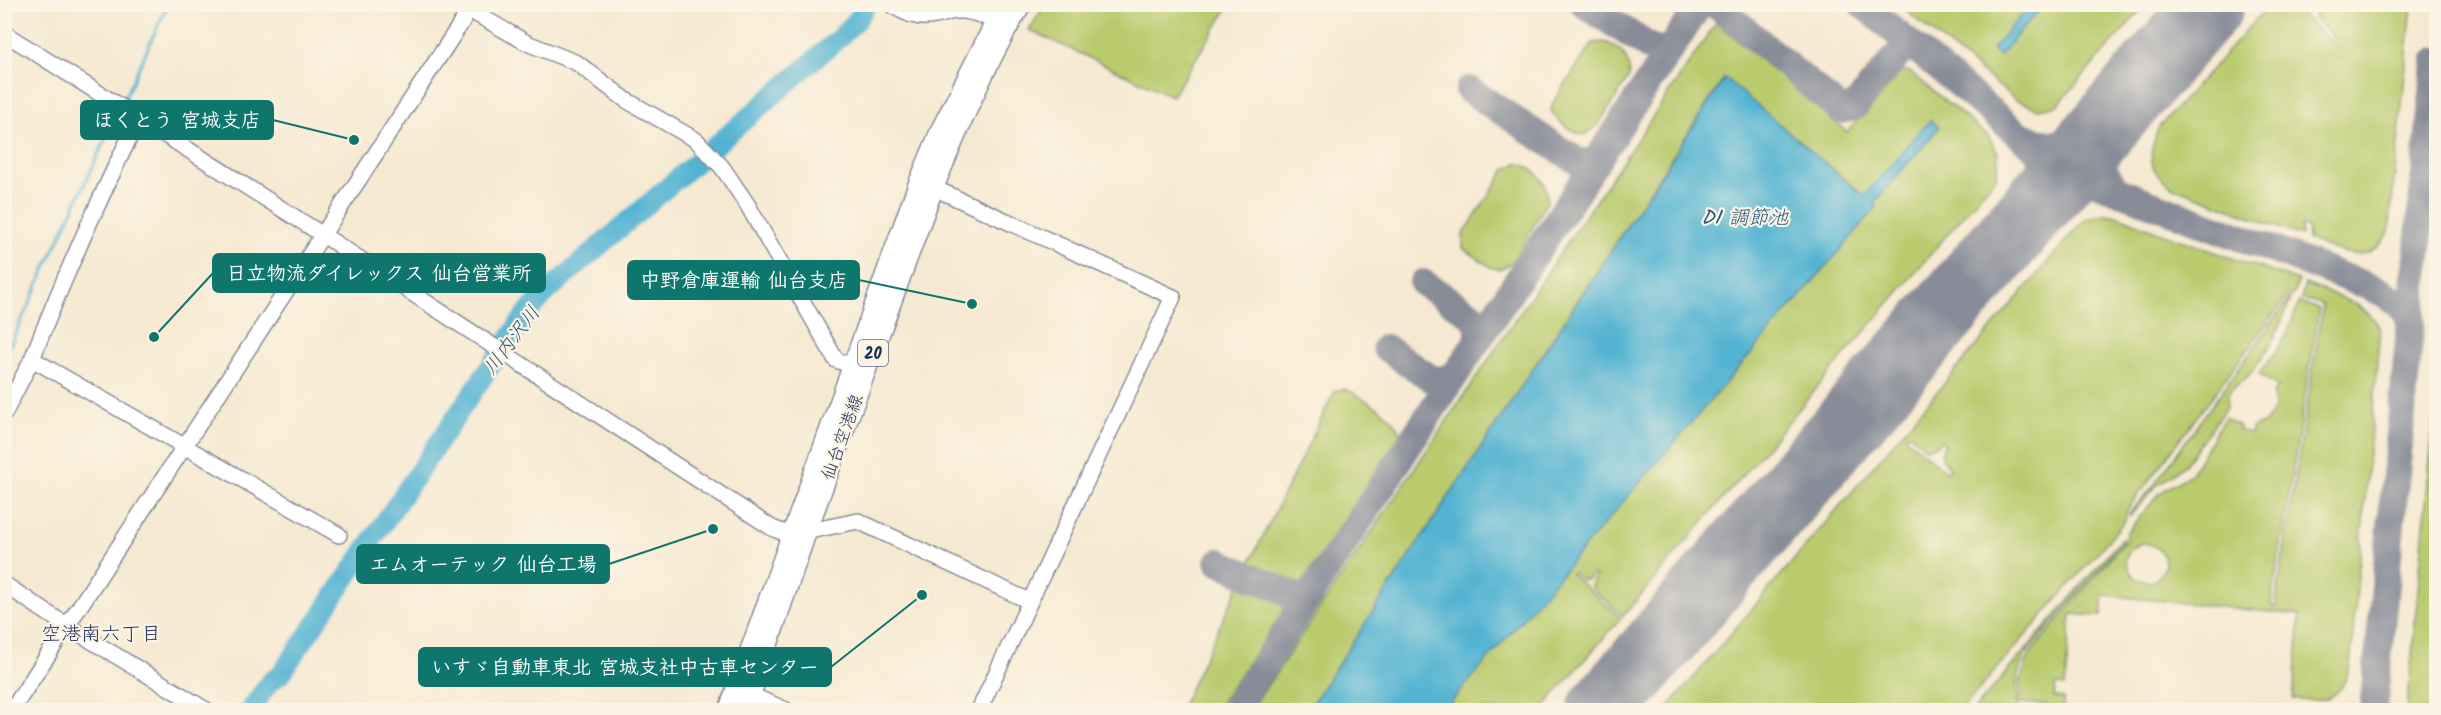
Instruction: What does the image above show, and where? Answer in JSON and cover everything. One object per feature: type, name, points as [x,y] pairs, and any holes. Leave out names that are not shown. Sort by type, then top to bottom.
[{"type":"main road","name":"仙台空港線","points":[[859,368],[1001,25],[1004,4]]},
{"type":"main road","name":"仙台空港線","points":[[728,711],[744,698],[799,533],[859,368],[918,183],[941,128],[1001,25],[1023,4]]},
{"type":"street","points":[[890,4],[904,13],[917,17],[931,17],[959,10],[1001,25]]},
{"type":"street","points":[[12,711],[323,235],[464,8],[527,43],[577,63],[626,100],[696,140],[719,163],[747,204],[836,360],[859,368]]},
{"type":"street","points":[[4,33],[323,235],[772,528],[799,533],[858,521],[1029,601]]},
{"type":"street","points":[[4,414],[32,359],[54,303],[136,116]]},
{"type":"street","points":[[934,188],[1173,297],[979,711]]},
{"type":"street","points":[[32,359],[339,535]]},
{"type":"street","points":[[4,584],[67,626],[206,711]]},
{"type":"street","points":[[744,698],[786,711]]},
{"type":"green space","points":[[2270,4],[2291,5],[2330,40],[2333,37],[2314,18],[2315,5],[2412,5],[2389,232],[2381,244],[2372,251],[2352,254],[2330,248],[2308,239],[2307,227],[2301,226],[2301,236],[2173,187],[2158,175],[2154,168],[2151,153],[2159,127]]},
{"type":"green space","points":[[1045,5],[1230,5],[1172,96],[1029,30]]},
{"type":"green space","points":[[1899,5],[2030,5],[1993,48],[1999,55],[2044,5],[2145,5],[2058,105],[2039,109],[2016,100]]},
{"type":"green space","points":[[1716,23],[1721,24],[1847,132],[1895,75],[1903,71],[1910,72],[1988,136],[1998,153],[1997,176],[1623,616],[1591,588],[1591,583],[1596,576],[1593,574],[1587,580],[1581,579],[1573,572],[1571,574],[1621,618],[1541,710],[1444,710],[1877,207],[1873,204],[1939,128],[1930,120],[1865,196],[1724,78],[1308,710],[1251,710]]},
{"type":"green space","points":[[1604,42],[1620,50],[1624,55],[1629,77],[1598,125],[1584,135],[1565,126],[1551,110],[1554,101],[1593,43]]},
{"type":"green space","points":[[1517,163],[1524,165],[1540,177],[1546,189],[1547,202],[1512,263],[1500,269],[1492,268],[1463,248],[1463,235],[1505,170]]},
{"type":"green space","points":[[2105,214],[2119,216],[2163,234],[2298,281],[2293,296],[2288,295],[2127,510],[2125,521],[1961,710],[1666,710],[2075,230],[2086,219]],"holes":[[[1908,433],[1926,448],[1938,445],[1941,441],[1945,444],[1942,454],[1943,460],[1950,468],[1947,472],[1905,437]]]},
{"type":"green space","points":[[2305,284],[2348,300],[2367,312],[2380,329],[2350,666],[2342,687],[2330,697],[2322,699],[2293,699],[2300,615],[2104,595],[2102,616],[2071,614],[2065,686],[2056,685],[2054,697],[2063,698],[2063,707],[2019,703],[2020,684],[2030,654],[2125,541],[2126,533],[2161,492],[2191,474],[2225,417],[2239,426],[2238,430],[2251,433],[2253,427],[2267,419],[2273,411],[2273,394],[2278,387],[2259,374],[2286,337],[2299,302],[2319,309],[2271,606],[2275,607],[2323,305],[2301,298]],"holes":[[[2143,543],[2162,553],[2165,562],[2162,573],[2154,580],[2146,582],[2137,579],[2131,573],[2127,565],[2127,557],[2132,549]]]},
{"type":"green space","points":[[2291,299],[2267,350],[2247,377],[2230,390],[2227,406],[2185,465],[2156,486],[2130,516],[2129,514],[2154,485]]},
{"type":"green space","points":[[1344,389],[1389,416],[1399,430],[1401,438],[1303,584],[1297,589],[1290,588],[1247,568],[1335,391]]},
{"type":"green space","points":[[2436,395],[2436,710],[2407,710]]},
{"type":"green space","points":[[2122,538],[2122,542],[2026,654],[2016,681],[2018,710],[1974,710]]},
{"type":"green space","points":[[1239,585],[1267,592],[1279,600],[1284,611],[1216,710],[1180,710]]},
{"type":"water","points":[[2030,5],[2044,5],[1999,56],[1992,49]]},
{"type":"water","name":"D1 調節池","points":[[1725,78],[1864,196],[1930,120],[1939,127],[1874,203],[1877,207],[1444,710],[1308,710]]},
{"type":"waterway","points":[[122,104],[168,4]]},
{"type":"waterway","name":"川内沢川","points":[[250,710],[270,682],[281,674],[526,314],[549,290],[837,40],[857,20],[867,4]]},
{"type":"waterway","points":[[4,358],[118,112]]},
{"type":"taxiway","points":[[1584,4],[1651,48],[1664,50],[1673,45]]},
{"type":"taxiway","points":[[1234,710],[1700,4]]},
{"type":"taxiway","points":[[1715,4],[1840,110],[1854,107],[1900,53],[1910,49],[1919,51]]},
{"type":"taxiway","points":[[1862,4],[2035,148],[2045,169],[2044,191],[2037,205]]},
{"type":"taxiway","points":[[2373,710],[2436,61]]},
{"type":"taxiway","points":[[1469,90],[1577,161],[1589,163],[1598,158]]},
{"type":"taxiway","points":[[2108,124],[2101,142],[2101,161],[2108,179],[2122,193]]},
{"type":"taxiway","points":[[2023,136],[2045,143],[2067,144],[2088,138],[2108,124]]},
{"type":"taxiway","points":[[2049,191],[2069,181],[2080,179],[2092,181],[2368,286],[2397,302],[2406,314],[2410,331]]},
{"type":"taxiway","points":[[1423,283],[1473,316],[1479,325],[1479,339]]},
{"type":"taxiway","points":[[1386,348],[1432,379],[1442,380],[1454,375]]},
{"type":"taxiway","points":[[1219,562],[1306,601]]},
{"type":"runway","points":[[1602,710],[2210,4]]},
{"type":"place","name":"ほくとう 宮城支店","points":[[354,140]]},
{"type":"place","name":"中野倉庫運輸 仙台支店","points":[[972,304]]},
{"type":"place","name":"日立物流ダイレックス 仙台営業所","points":[[154,337]]},
{"type":"place","name":"エムオーテック 仙台工場","points":[[713,529]]},
{"type":"place","name":"いすゞ自動車東北 宮城支社中古車センター","points":[[922,595]]},
{"type":"district","name":"空港南六丁目","points":[[101,633]]}]
